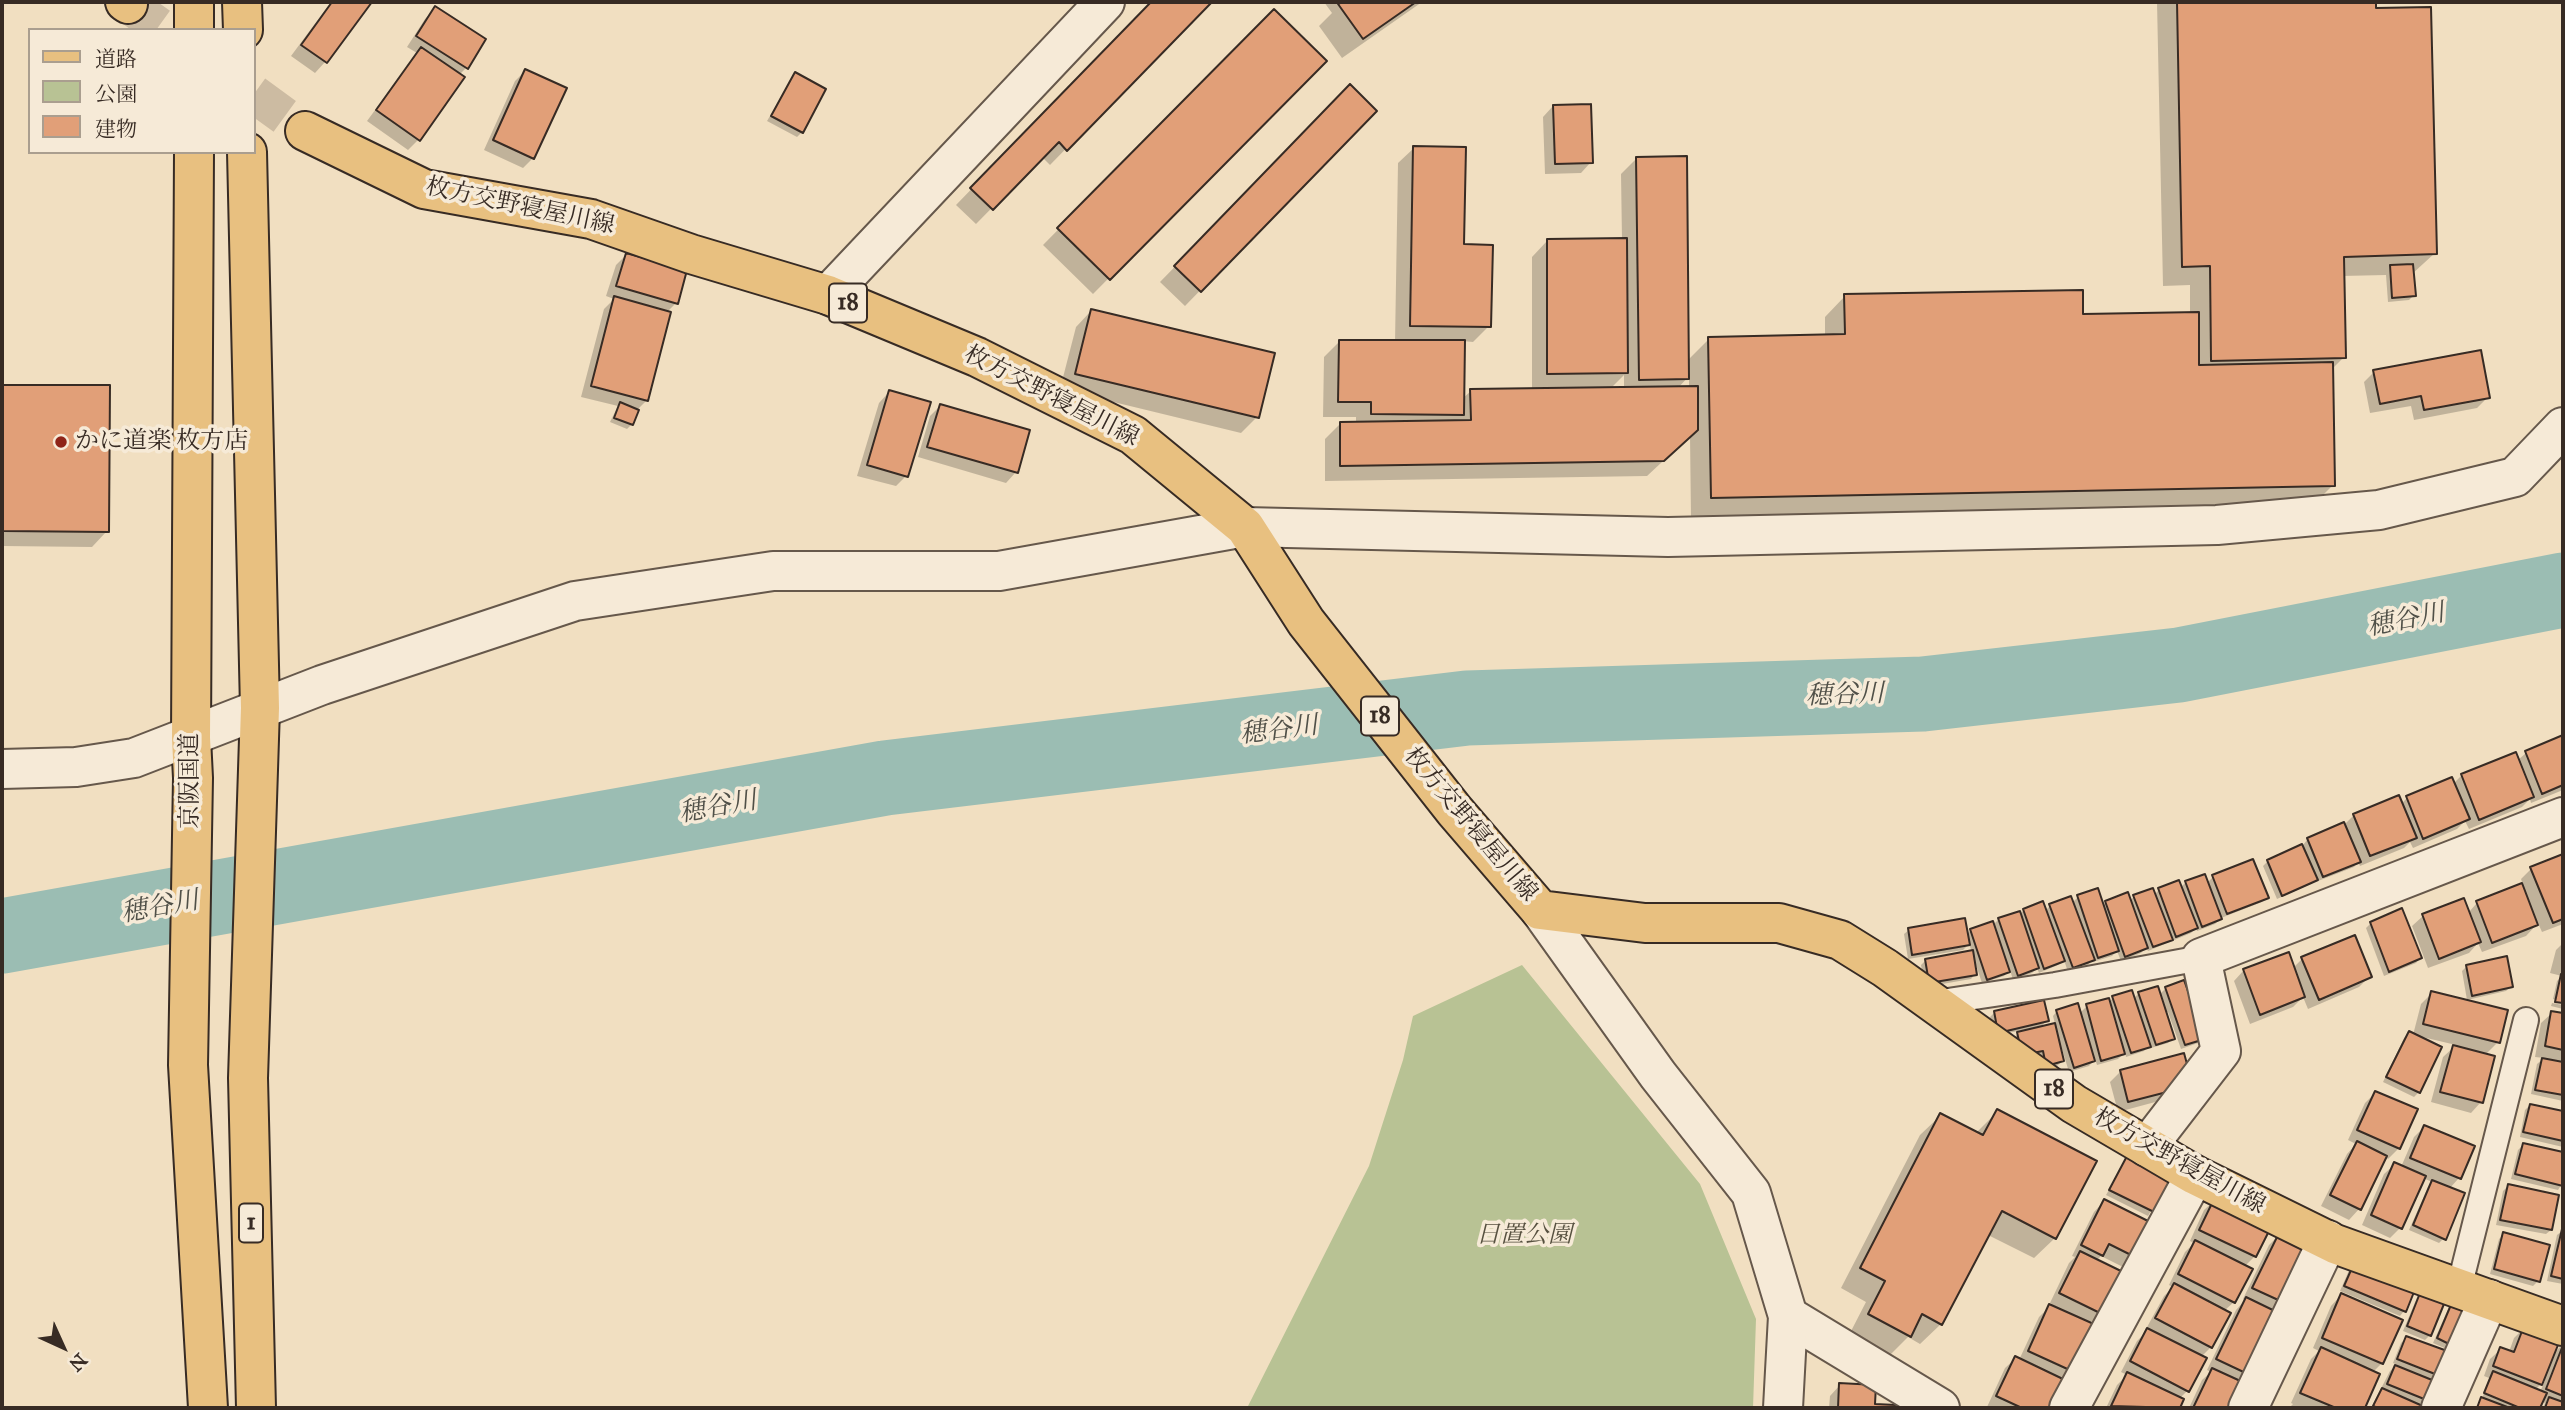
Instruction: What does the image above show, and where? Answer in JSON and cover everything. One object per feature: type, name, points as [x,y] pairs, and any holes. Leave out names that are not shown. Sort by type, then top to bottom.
[{"type":"main road","points":[[194,2],[194,28]]},
{"type":"main road","points":[[243,2],[243,28]]},
{"type":"main road","name":"枚方交野寝屋川線","points":[[305,131],[424,189],[591,219],[691,254],[828,295],[977,357],[1133,435],[1245,527],[1306,622],[1454,810],[1540,910],[1645,923],[1779,923],[1840,940],[1885,968],[2074,1104],[2195,1175],[2328,1240],[2563,1326]]},
{"type":"main road","name":"京阪国道","points":[[194,154],[193,778],[188,1065],[208,1408]]},
{"type":"main road","name":"1","points":[[247,154],[260,708],[248,1078],[256,1408]]},
{"type":"street","points":[[828,295],[1105,2]]},
{"type":"street","points":[[2,769],[76,767],[134,758],[191,738],[260,708],[575,601],[773,571],[999,571],[1245,527],[1668,537],[2217,524],[2379,510],[2515,477],[2563,426]]},
{"type":"street","points":[[2147,1147],[2221,1051],[2201,958],[2563,817]]},
{"type":"street","points":[[1540,910],[1658,1075],[1751,1193],[1788,1316],[1783,1408]]},
{"type":"street","points":[[2069,1408],[2195,1175]]},
{"type":"street","points":[[2248,1408],[2328,1240]]},
{"type":"street","points":[[2441,1408],[2474,1294]]},
{"type":"street","points":[[1788,1316],[1940,1408]]},
{"type":"lane","points":[[1934,1003],[2054,985],[2201,958]]},
{"type":"lane","points":[[2474,1294],[2526,1020]]},
{"type":"green space","name":"日置公園","points":[[1522,965],[1700,1184],[1756,1319],[1753,1408],[1247,1408],[1369,1166],[1403,1060],[1413,1016]]},
{"type":"building","points":[[332,2],[372,2],[327,63],[301,45]]},
{"type":"building","points":[[1151,2],[1212,2],[1067,151],[1059,142],[993,210],[970,188]]},
{"type":"building","points":[[1416,2],[1363,39],[1338,4]]},
{"type":"building","points":[[2177,2],[2376,2],[2376,8],[2431,7],[2437,254],[2344,257],[2346,358],[2211,361],[2210,266],[2182,267]]},
{"type":"building","points":[[435,6],[486,39],[468,69],[416,36]]},
{"type":"building","points":[[1274,9],[1327,61],[1110,280],[1057,228]]},
{"type":"building","points":[[421,47],[465,77],[420,141],[376,110]]},
{"type":"building","points":[[525,69],[567,88],[534,159],[493,140]]},
{"type":"building","points":[[795,72],[826,89],[803,133],[771,116]]},
{"type":"building","points":[[1350,84],[1377,111],[1201,292],[1174,266]]},
{"type":"building","points":[[1591,104],[1593,163],[1555,164],[1553,105]]},
{"type":"building","points":[[1413,146],[1466,147],[1464,244],[1493,245],[1491,327],[1410,326]]},
{"type":"building","points":[[1687,156],[1689,379],[1639,380],[1636,157]]},
{"type":"building","points":[[1627,238],[1628,373],[1547,374],[1547,239]]},
{"type":"building","points":[[626,253],[687,270],[678,304],[616,286]]},
{"type":"building","points":[[2413,264],[2416,296],[2392,298],[2390,265]]},
{"type":"building","points":[[2083,290],[2083,314],[2199,312],[2199,365],[2333,362],[2335,486],[1711,498],[1708,337],[1845,334],[1844,294]]},
{"type":"building","points":[[614,296],[671,312],[648,401],[591,386]]},
{"type":"building","points":[[1091,309],[1275,353],[1259,418],[1075,374]]},
{"type":"building","points":[[1339,340],[1465,340],[1464,415],[1371,414],[1371,402],[1338,402]]},
{"type":"building","points":[[2481,350],[2490,398],[2424,410],[2421,396],[2380,404],[2373,370]]},
{"type":"building","points":[[2,385],[110,385],[109,532],[2,531]]},
{"type":"building","points":[[1698,386],[1698,430],[1664,461],[1340,466],[1340,422],[1471,420],[1470,389]]},
{"type":"building","points":[[889,390],[931,402],[908,477],[867,465]]},
{"type":"building","points":[[620,402],[639,410],[633,425],[614,418]]},
{"type":"building","points":[[940,404],[1030,430],[1018,473],[927,447]]},
{"type":"building","points":[[2563,735],[2563,785],[2542,794],[2525,751]]},
{"type":"building","points":[[2516,752],[2534,797],[2479,820],[2461,774]]},
{"type":"building","points":[[2452,777],[2470,819],[2423,839],[2406,796]]},
{"type":"building","points":[[2399,795],[2417,838],[2370,856],[2353,814]]},
{"type":"building","points":[[2344,822],[2361,862],[2323,877],[2307,838]]},
{"type":"building","points":[[2302,844],[2318,880],[2282,896],[2267,860]]},
{"type":"building","points":[[2563,854],[2563,919],[2553,923],[2530,867]]},
{"type":"building","points":[[2253,859],[2269,898],[2227,914],[2212,875]]},
{"type":"building","points":[[2205,874],[2222,919],[2202,927],[2185,881]]},
{"type":"building","points":[[2179,880],[2198,928],[2176,937],[2158,888]]},
{"type":"building","points":[[2522,883],[2538,925],[2492,943],[2476,901]]},
{"type":"building","points":[[2098,888],[2119,951],[2098,958],[2077,895]]},
{"type":"building","points":[[2153,888],[2173,940],[2153,947],[2133,895]]},
{"type":"building","points":[[2128,892],[2148,948],[2125,957],[2105,901]]},
{"type":"building","points":[[2071,896],[2095,960],[2073,968],[2049,904]]},
{"type":"building","points":[[2464,898],[2481,942],[2439,959],[2422,914]]},
{"type":"building","points":[[2043,901],[2065,961],[2044,969],[2023,909]]},
{"type":"building","points":[[2402,908],[2422,958],[2389,972],[2370,922]]},
{"type":"building","points":[[2020,911],[2039,968],[2018,976],[1998,918]]},
{"type":"building","points":[[1965,918],[1970,945],[1912,955],[1908,928]]},
{"type":"building","points":[[1993,921],[2010,972],[1987,980],[1970,929]]},
{"type":"building","points":[[2355,935],[2372,977],[2319,1000],[2301,957]]},
{"type":"building","points":[[1973,950],[1977,975],[1929,983],[1925,959]]},
{"type":"building","points":[[2289,952],[2305,997],[2260,1015],[2243,969]]},
{"type":"building","points":[[2507,956],[2513,987],[2472,996],[2466,965]]},
{"type":"building","points":[[2563,974],[2563,1003],[2555,1002]]},
{"type":"building","points":[[2184,980],[2205,1039],[2185,1045],[2165,987]]},
{"type":"building","points":[[2158,986],[2175,1039],[2156,1045],[2138,992]]},
{"type":"building","points":[[2132,990],[2151,1047],[2131,1053],[2112,996]]},
{"type":"building","points":[[2431,991],[2508,1010],[2500,1043],[2423,1024]]},
{"type":"building","points":[[2109,998],[2125,1054],[2101,1061],[2086,1004]]},
{"type":"building","points":[[2044,1000],[2049,1021],[1998,1033],[1994,1011]]},
{"type":"building","points":[[2078,1003],[2095,1061],[2074,1068],[2056,1010]]},
{"type":"building","points":[[2551,1011],[2563,1013],[2563,1050],[2545,1046]]},
{"type":"building","points":[[2055,1023],[2064,1061],[2046,1066],[2043,1051],[2022,1055],[2017,1032]]},
{"type":"building","points":[[2409,1031],[2442,1047],[2420,1093],[2386,1077]]},
{"type":"building","points":[[2453,1045],[2495,1056],[2483,1103],[2440,1092]]},
{"type":"building","points":[[2184,1053],[2187,1064],[2171,1091],[2128,1102],[2120,1070]]},
{"type":"building","points":[[2542,1058],[2563,1062],[2563,1095],[2535,1090]]},
{"type":"building","points":[[2375,1091],[2418,1109],[2400,1149],[2357,1130]]},
{"type":"building","points":[[2530,1104],[2563,1111],[2563,1141],[2523,1132]]},
{"type":"building","points":[[1997,1109],[2097,1161],[2056,1239],[2002,1211],[1942,1325],[1922,1314],[1911,1337],[1868,1314],[1885,1281],[1860,1268],[1940,1113],[1983,1135]]},
{"type":"building","points":[[2424,1125],[2475,1146],[2461,1179],[2410,1158]]},
{"type":"building","points":[[2357,1141],[2387,1156],[2361,1210],[2330,1195]]},
{"type":"building","points":[[2523,1143],[2563,1152],[2563,1186],[2515,1174]]},
{"type":"building","points":[[2127,1156],[2172,1178],[2154,1212],[2109,1190]]},
{"type":"building","points":[[2394,1162],[2426,1176],[2402,1229],[2371,1215]]},
{"type":"building","points":[[2432,1180],[2465,1193],[2446,1240],[2413,1225]]},
{"type":"building","points":[[2508,1184],[2559,1195],[2552,1230],[2500,1220]]},
{"type":"building","points":[[2215,1197],[2272,1225],[2256,1257],[2199,1230]]},
{"type":"building","points":[[2104,1199],[2152,1223],[2135,1257],[2109,1244],[2103,1256],[2081,1245]]},
{"type":"building","points":[[2563,1229],[2563,1279],[2551,1276]]},
{"type":"building","points":[[2503,1232],[2550,1245],[2540,1282],[2494,1269]]},
{"type":"building","points":[[2279,1233],[2312,1248],[2287,1304],[2252,1288]]},
{"type":"building","points":[[2195,1240],[2253,1269],[2235,1303],[2178,1274]]},
{"type":"building","points":[[2080,1251],[2123,1272],[2102,1314],[2059,1293]]},
{"type":"building","points":[[2355,1261],[2416,1287],[2406,1312],[2344,1286]]},
{"type":"building","points":[[2174,1283],[2231,1313],[2212,1348],[2155,1318]]},
{"type":"building","points":[[2422,1288],[2446,1299],[2431,1336],[2407,1326]]},
{"type":"building","points":[[2341,1293],[2403,1320],[2383,1364],[2322,1338]]},
{"type":"building","points":[[2246,1297],[2281,1314],[2252,1376],[2216,1359]]},
{"type":"building","points":[[2453,1300],[2472,1309],[2455,1347],[2437,1338]]},
{"type":"building","points":[[2049,1304],[2096,1325],[2074,1372],[2028,1351]]},
{"type":"building","points":[[2524,1326],[2560,1340],[2542,1385],[2493,1366],[2500,1347],[2514,1352]]},
{"type":"building","points":[[2147,1328],[2207,1358],[2189,1392],[2130,1361]]},
{"type":"building","points":[[2406,1336],[2450,1352],[2440,1376],[2397,1359]]},
{"type":"building","points":[[2563,1345],[2563,1396],[2546,1389]]},
{"type":"building","points":[[2321,1347],[2380,1374],[2365,1408],[2336,1408],[2300,1393]]},
{"type":"building","points":[[2015,1356],[2065,1380],[2051,1408],[2022,1408],[1996,1396]]},
{"type":"building","points":[[2395,1365],[2437,1382],[2429,1401],[2387,1384]]},
{"type":"building","points":[[2212,1368],[2247,1384],[2236,1408],[2193,1408]]},
{"type":"building","points":[[2493,1371],[2547,1393],[2540,1408],[2520,1408],[2484,1393]]},
{"type":"building","points":[[2127,1372],[2184,1399],[2180,1408],[2111,1406]]},
{"type":"building","points":[[1839,1383],[1876,1385],[1875,1404],[1917,1408],[1838,1408]]},
{"type":"building","points":[[2382,1388],[2425,1407],[2425,1408],[2373,1406]]},
{"type":"building","points":[[2481,1397],[2510,1408],[2477,1408]]},
{"type":"building","points":[[2549,1397],[2563,1402],[2563,1408],[2545,1408]]},
{"type":"waterway","name":"穂谷川","points":[[2,936],[885,778],[1467,708],[1923,694],[2179,665],[2563,590]]},
{"type":"tunnel","points":[[128,4],[161,28]]},
{"type":"tunnel","points":[[256,95],[305,131]]},
{"type":"place","name":"かに道楽 枚方店","points":[[61,442]]}]
